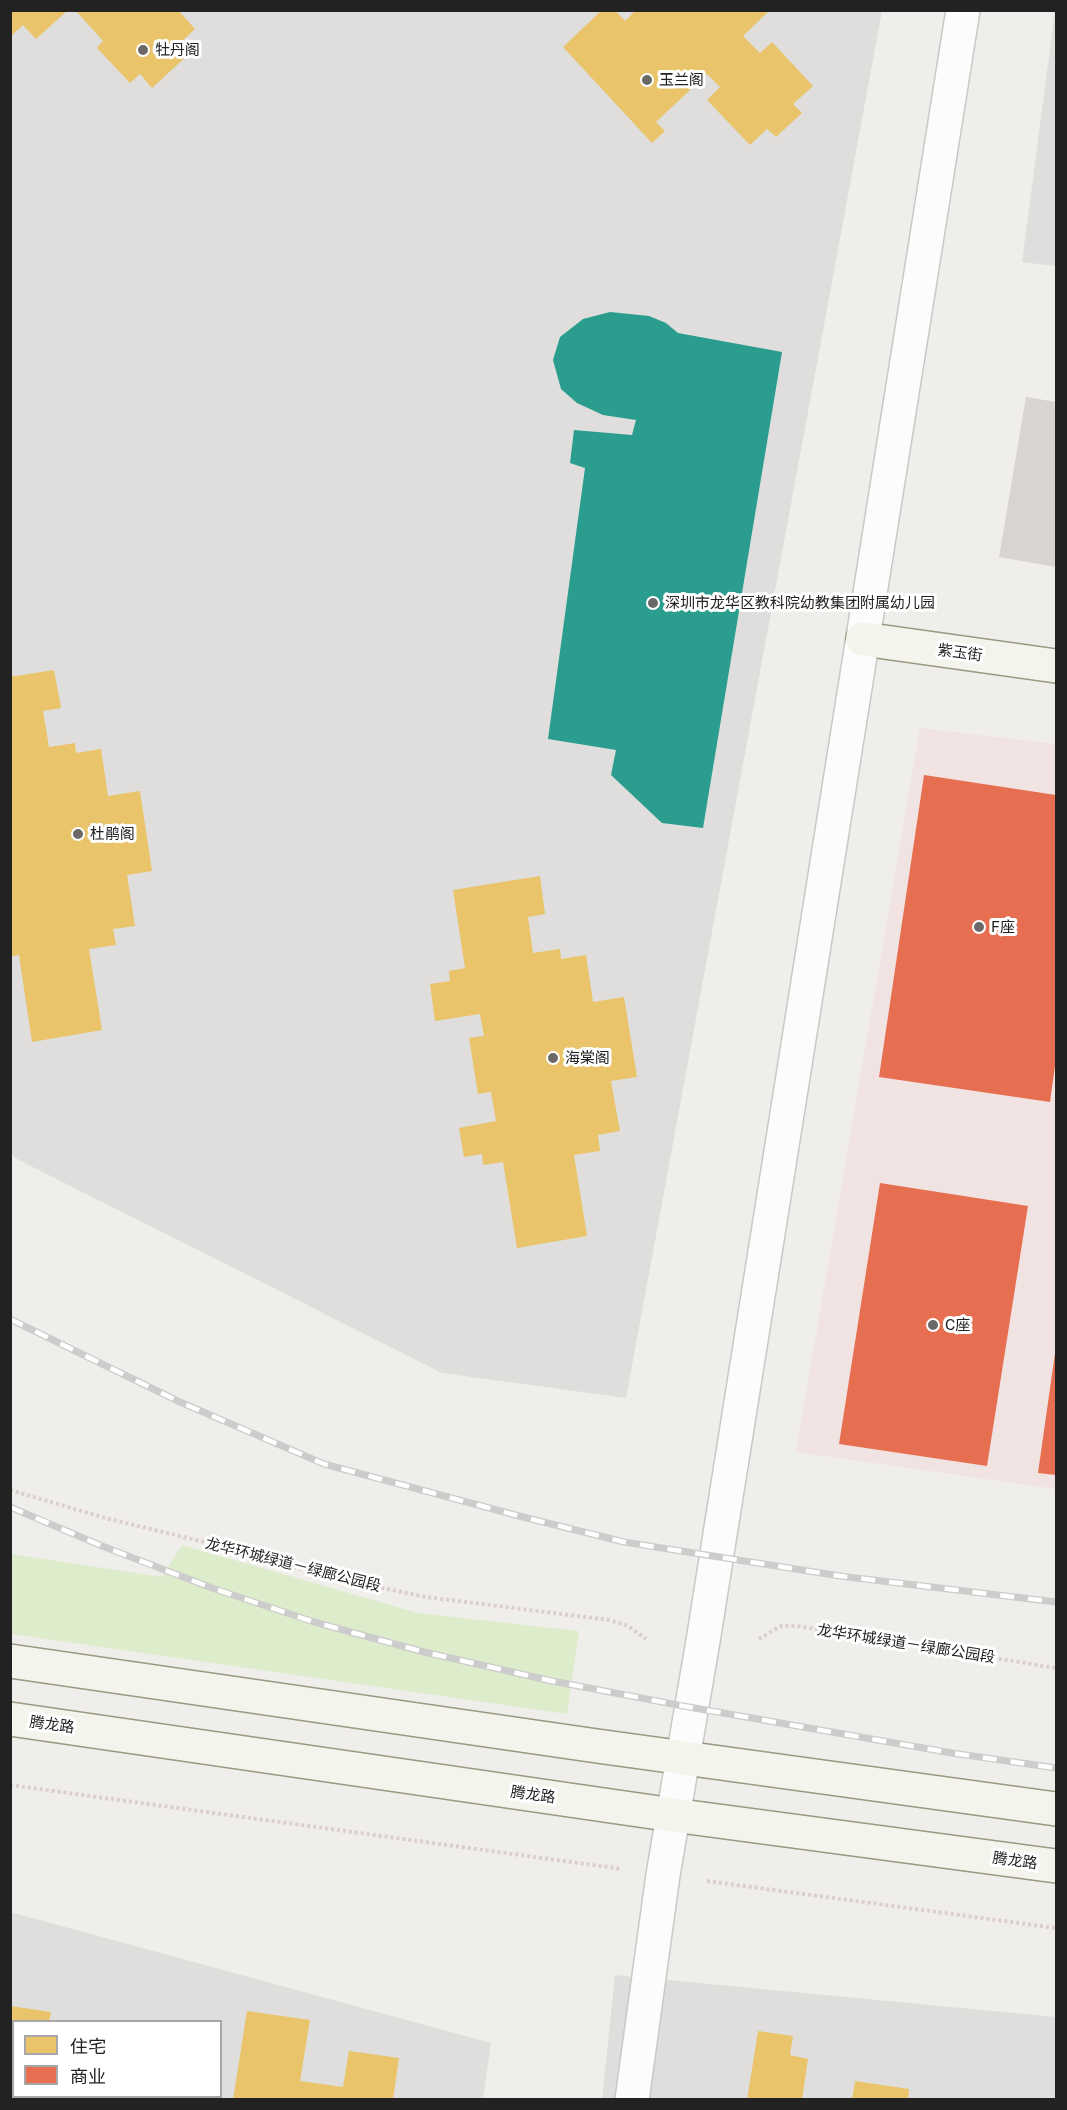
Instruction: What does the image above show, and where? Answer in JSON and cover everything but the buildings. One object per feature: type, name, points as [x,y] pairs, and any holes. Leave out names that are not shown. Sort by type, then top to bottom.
[{"type":"main road","name":"紫玉街","points":[[863,639],[1056,666]]},
{"type":"main road","points":[[10,1661],[682,1758],[1056,1809]]},
{"type":"main road","name":"腾龙路","points":[[10,1719],[673,1815],[1056,1866]]},
{"type":"street","points":[[632,2100],[682,1758],[963,10]]},
{"type":"path","name":"龙华环城绿道－绿廊公园段","points":[[10,1490],[105,1518],[221,1546],[330,1577],[426,1597],[609,1620],[628,1626],[646,1639]]},
{"type":"path","name":"龙华环城绿道－绿廊公园段","points":[[759,1639],[781,1626],[796,1626],[1056,1668]]},
{"type":"path","points":[[10,1785],[612,1867]]},
{"type":"path","points":[[699,1880],[1056,1928]]},
{"type":"shaded area","points":[[10,11],[882,11],[626,1398],[442,1373],[11,1154]]},
{"type":"shaded area","points":[[1056,11],[1056,266],[1022,262]]},
{"type":"shaded area","points":[[920,728],[1056,744],[1056,1489],[796,1452]]},
{"type":"shaded area","points":[[10,1912],[491,2043],[483,2099],[11,2099]]},
{"type":"shaded area","points":[[615,1975],[1056,2017],[1056,2099],[602,2100]]},
{"type":"green space","points":[[182,1545],[418,1613],[579,1631],[567,1714],[11,1634],[11,1554],[162,1577]]},
{"type":"railway","points":[[10,1319],[180,1402],[324,1464],[624,1542],[840,1576],[1056,1602]]},
{"type":"railway","points":[[10,1507],[102,1546],[212,1588],[314,1622],[424,1652],[552,1681],[683,1706],[952,1753],[1056,1768]]},
{"type":"place","name":"牡丹阁","points":[[143,50]]},
{"type":"place","name":"玉兰阁","points":[[647,80]]},
{"type":"place","name":"深圳市龙华区教科院幼教集团附属幼儿园","points":[[653,603]]},
{"type":"place","name":"杜鹃阁","points":[[78,834]]},
{"type":"place","name":"F座","points":[[979,927]]},
{"type":"place","name":"海棠阁","points":[[553,1058]]},
{"type":"place","name":"C座","points":[[933,1325]]}]
